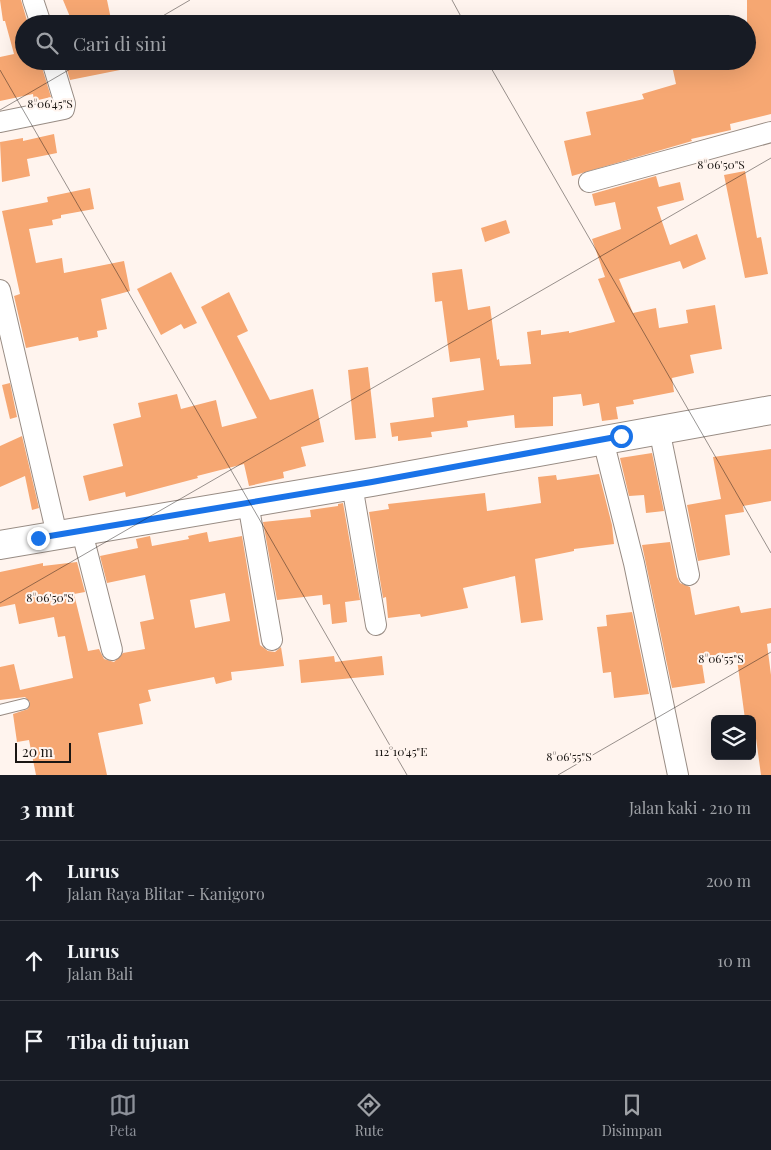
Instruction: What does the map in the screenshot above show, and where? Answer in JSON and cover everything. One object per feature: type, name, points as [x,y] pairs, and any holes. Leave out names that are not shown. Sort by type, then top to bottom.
[{"type":"main road","points":[[0,545],[352,485],[771,410]]},
{"type":"street","points":[[34,0],[38,15]]},
{"type":"street","points":[[0,122],[64,109],[66,104],[55,70]]},
{"type":"street","points":[[589,182],[771,132]]},
{"type":"street","points":[[0,290],[69,534],[112,650]]},
{"type":"street","points":[[659,429],[689,574]]},
{"type":"street","points":[[603,440],[634,563],[678,775]]},
{"type":"street","points":[[352,485],[376,625]]},
{"type":"street","points":[[248,503],[272,640]]},
{"type":"lane","points":[[0,710],[24,704]]},
{"type":"building","points":[[0,0],[21,0],[25,15],[15,15],[15,70],[43,70],[51,97],[34,101],[33,94],[0,101],[0,57],[14,54],[5,21],[3,21]]},
{"type":"building","points":[[63,0],[107,0],[110,15],[69,15]]},
{"type":"building","points":[[747,0],[771,0],[771,114],[730,124],[731,130],[691,139],[692,141],[572,176],[564,141],[591,135],[586,112],[644,99],[642,94],[676,84],[673,70],[756,70],[756,15],[747,15]]},
{"type":"building","points":[[67,70],[120,70],[70,80]]},
{"type":"building","points":[[54,134],[57,153],[27,159],[30,176],[2,182],[0,142],[23,138],[23,141]]},
{"type":"building","points":[[745,171],[757,238],[761,237],[768,274],[745,278],[724,175]]},
{"type":"building","points":[[656,176],[659,187],[680,182],[684,200],[657,207],[670,245],[697,234],[706,259],[683,269],[680,261],[619,279],[633,313],[656,308],[659,328],[688,323],[686,310],[715,305],[722,349],[690,355],[694,373],[672,378],[674,392],[633,400],[634,404],[616,407],[618,419],[602,421],[599,403],[583,406],[581,394],[553,397],[553,426],[515,428],[514,415],[467,421],[468,427],[431,432],[432,437],[398,441],[398,436],[392,437],[390,423],[434,417],[432,398],[484,390],[480,358],[450,362],[442,301],[435,302],[432,273],[462,269],[468,310],[490,306],[497,360],[499,359],[500,366],[531,364],[527,332],[541,330],[541,335],[569,331],[569,333],[615,322],[598,279],[605,277],[592,239],[621,229],[615,202],[595,206],[592,194]]},
{"type":"building","points":[[90,188],[94,209],[61,215],[61,218],[52,220],[53,225],[29,229],[36,263],[62,258],[64,273],[124,261],[130,291],[101,299],[107,329],[97,331],[98,337],[79,341],[78,337],[26,348],[14,296],[20,294],[2,211],[48,202],[47,197]]},
{"type":"building","points":[[506,220],[510,233],[485,242],[481,228]]},
{"type":"building","points":[[171,272],[197,323],[184,329],[181,324],[161,335],[137,289]]},
{"type":"building","points":[[229,292],[248,331],[237,336],[270,400],[313,389],[324,442],[301,447],[306,466],[283,472],[284,478],[249,486],[244,464],[126,497],[125,492],[89,501],[83,476],[123,466],[113,424],[141,417],[138,403],[177,394],[181,409],[216,400],[222,427],[257,418],[201,307]]},
{"type":"building","points":[[368,367],[376,438],[355,440],[348,370]]},
{"type":"building","points":[[10,383],[17,417],[10,419],[2,385]]},
{"type":"building","points":[[22,436],[39,508],[32,510],[25,476],[0,487],[0,446]]},
{"type":"building","points":[[771,449],[771,501],[743,506],[744,512],[725,515],[730,555],[698,561],[687,505],[721,499],[713,457]]},
{"type":"building","points":[[652,453],[664,511],[646,513],[644,495],[629,496],[620,458]]},
{"type":"building","points":[[599,474],[612,525],[614,544],[574,549],[574,551],[535,559],[543,620],[521,623],[515,576],[463,588],[468,608],[421,617],[420,614],[388,618],[386,597],[383,598],[369,512],[389,509],[388,504],[485,493],[487,511],[541,503],[538,477],[556,475],[557,480]]},
{"type":"building","points":[[343,503],[360,600],[345,602],[347,622],[332,624],[330,604],[323,605],[322,595],[277,600],[263,522],[311,517],[310,510],[338,506],[338,504]]},
{"type":"building","points":[[207,532],[209,542],[242,536],[260,645],[268,651],[275,652],[281,647],[284,666],[231,672],[232,680],[216,684],[214,677],[148,690],[151,701],[139,704],[143,724],[98,733],[107,775],[36,775],[29,740],[17,742],[13,714],[28,709],[30,702],[25,697],[0,700],[0,667],[14,664],[20,690],[73,678],[65,636],[58,637],[54,617],[19,624],[15,604],[0,607],[0,572],[43,563],[43,566],[77,562],[85,592],[74,594],[88,651],[99,649],[104,659],[114,662],[123,653],[145,649],[140,622],[154,619],[145,575],[107,583],[100,556],[138,548],[136,539],[150,536],[152,546],[189,539],[188,536]],"holes":[[[225,593],[230,621],[195,628],[190,600]]]},
{"type":"building","points":[[670,542],[677,577],[680,583],[690,587],[695,615],[739,606],[741,613],[771,608],[771,643],[767,644],[771,675],[771,775],[761,775],[756,738],[756,715],[744,715],[736,652],[701,657],[705,683],[672,688],[642,545]]},
{"type":"building","points":[[632,612],[649,694],[614,698],[611,672],[603,673],[597,627],[607,626],[606,615]]},
{"type":"building","points":[[334,656],[335,662],[382,656],[384,675],[301,683],[299,660]]},
{"type":"route","points":[[38,538],[68,535],[372,482],[621,436]]}]
